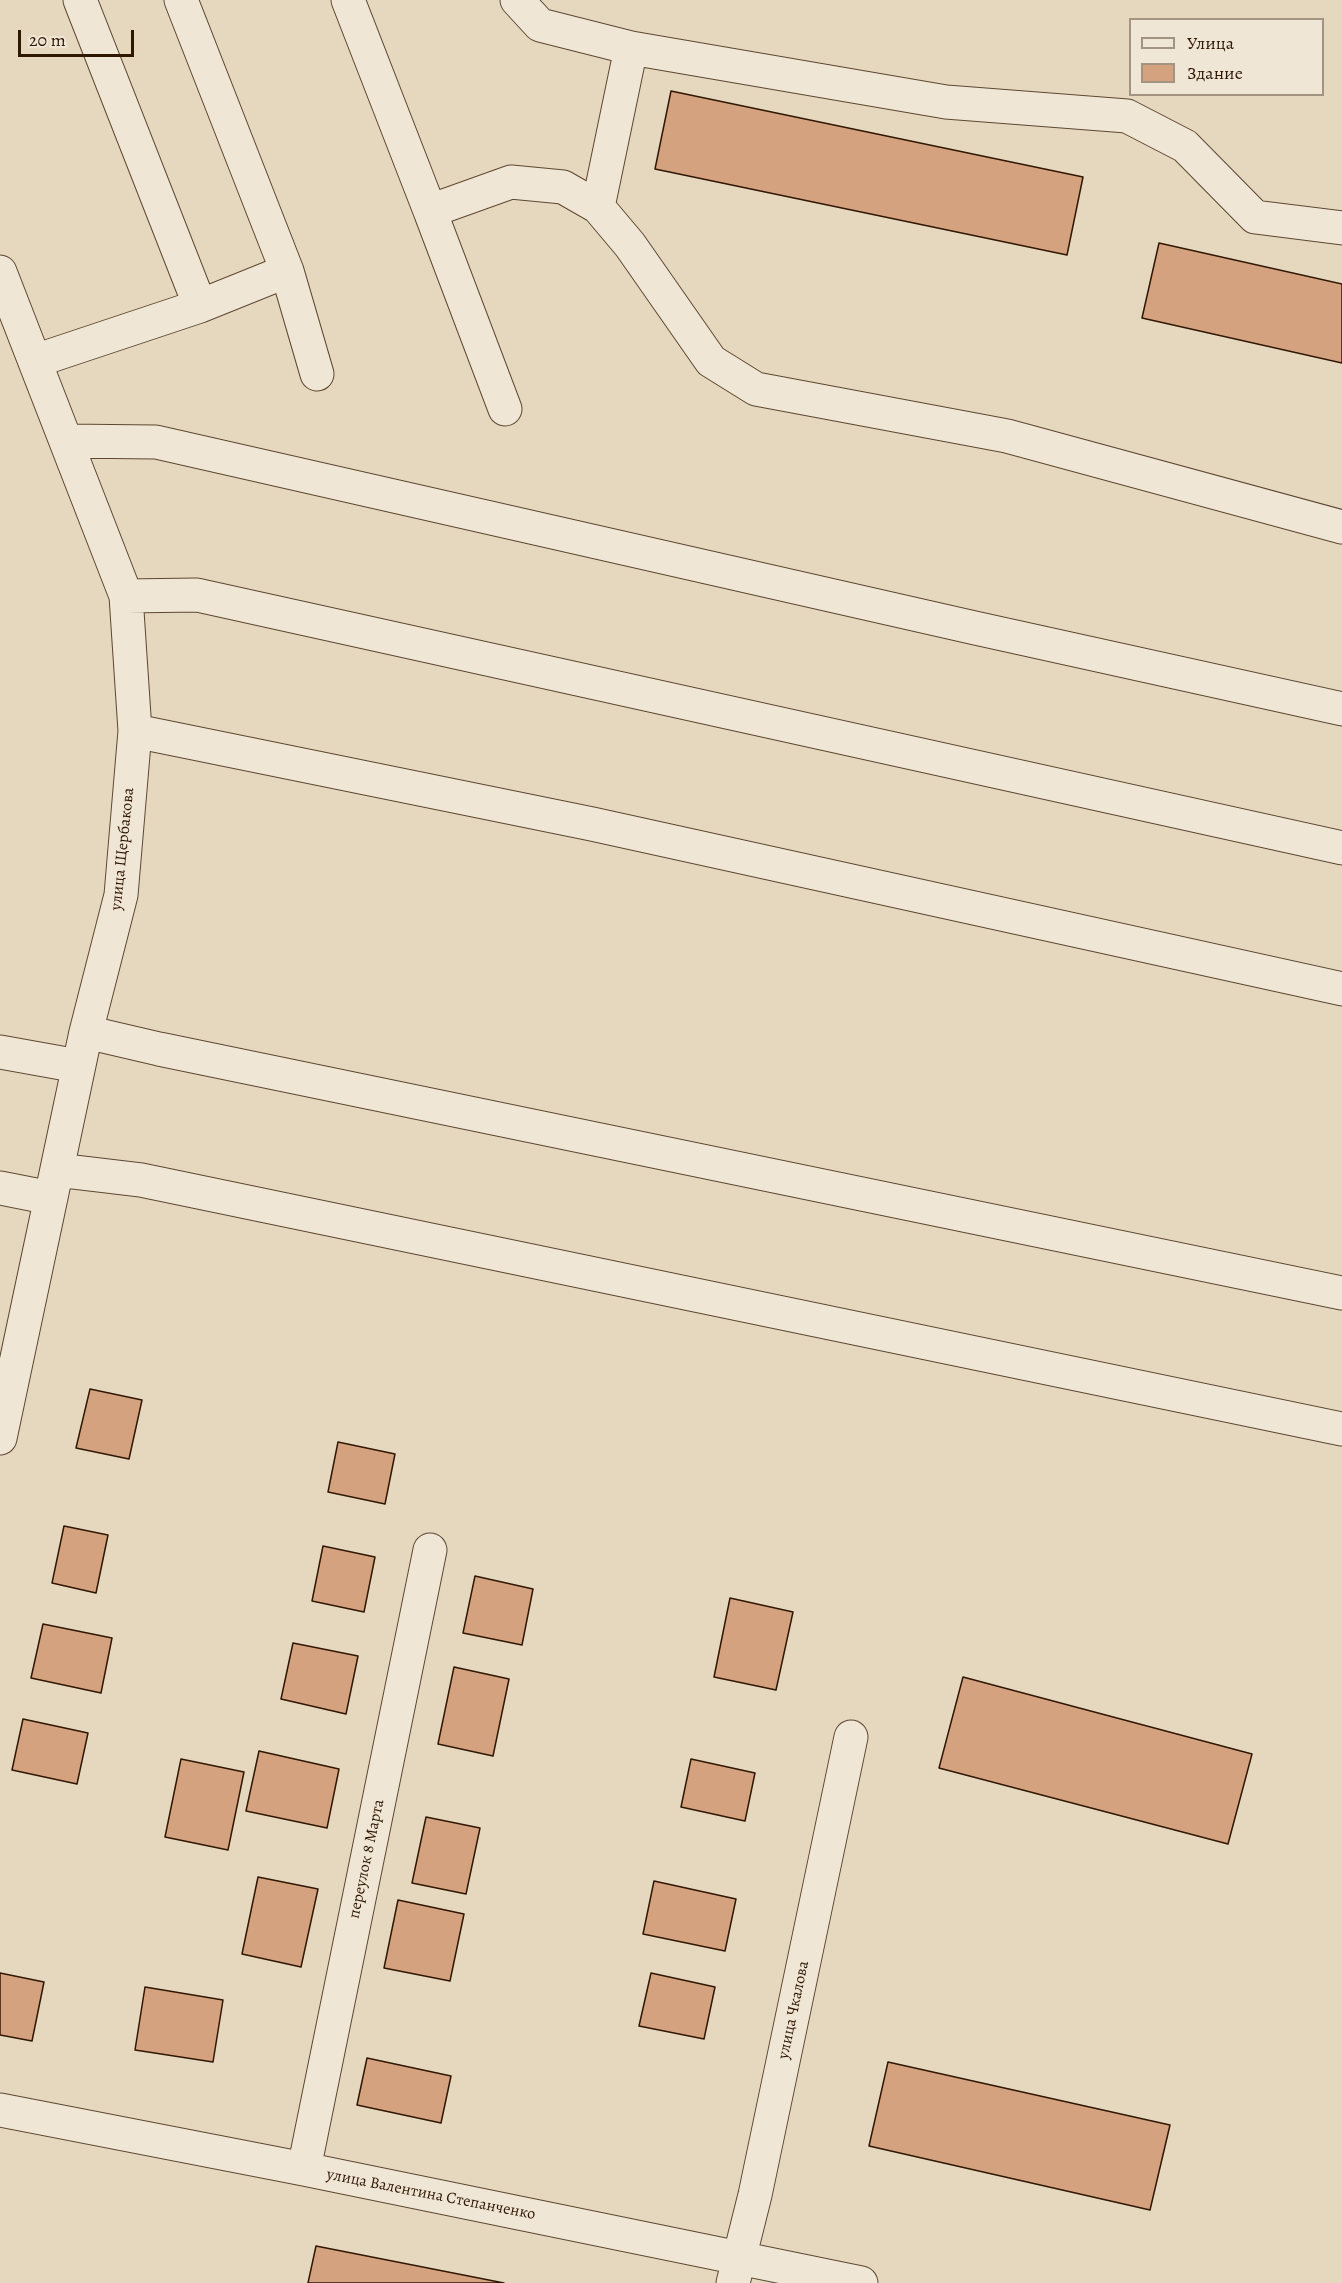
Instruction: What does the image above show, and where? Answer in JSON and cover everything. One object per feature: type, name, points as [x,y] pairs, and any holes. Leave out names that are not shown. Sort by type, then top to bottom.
[{"type":"street","points":[[80,0],[200,306]]},
{"type":"street","points":[[181,0],[287,271],[317,374]]},
{"type":"street","points":[[348,0],[505,409]]},
{"type":"street","points":[[517,0],[540,24],[631,48],[946,102],[1127,116],[1185,146],[1256,217],[1342,228]]},
{"type":"street","points":[[598,207],[631,48]]},
{"type":"street","points":[[430,211],[511,182],[563,187],[598,207],[630,245],[711,361],[756,389],[1007,436],[1342,526]]},
{"type":"street","points":[[35,361],[200,306],[287,271]]},
{"type":"street","name":"улица Щербакова","points":[[0,272],[126,596],[135,731],[122,896],[78,1066],[0,1438]]},
{"type":"street","points":[[66,441],[156,442],[1342,709]]},
{"type":"street","points":[[126,596],[197,595],[1342,848]]},
{"type":"street","points":[[135,731],[592,824],[1342,989]]},
{"type":"street","points":[[86,1032],[1342,1293]]},
{"type":"street","points":[[0,1052],[78,1066]]},
{"type":"street","points":[[0,1188],[141,1180],[1342,1429]]},
{"type":"street","name":"переулок 8 Марта","points":[[304,2169],[430,1550]]},
{"type":"street","name":"улица Чкалова","points":[[736,2270],[755,2194],[851,1737]]},
{"type":"street","name":"улица Валентина Степанченко","points":[[0,2110],[304,2169],[736,2270],[861,2283]]},
{"type":"building","points":[[671,91],[1083,177],[1067,255],[655,169]]},
{"type":"building","points":[[1159,243],[1342,284],[1342,363],[1142,318]]},
{"type":"building","points":[[90,1389],[142,1400],[129,1459],[76,1448]]},
{"type":"building","points":[[338,1442],[395,1454],[385,1504],[328,1492]]},
{"type":"building","points":[[64,1526],[108,1535],[96,1593],[52,1583]]},
{"type":"building","points":[[323,1546],[375,1557],[364,1612],[312,1601]]},
{"type":"building","points":[[475,1576],[533,1589],[522,1645],[463,1633]]},
{"type":"building","points":[[730,1598],[793,1612],[776,1690],[714,1677]]},
{"type":"building","points":[[43,1624],[112,1638],[101,1693],[31,1678]]},
{"type":"building","points":[[293,1643],[358,1656],[346,1714],[281,1699]]},
{"type":"building","points":[[454,1667],[509,1679],[493,1756],[438,1744]]},
{"type":"building","points":[[963,1677],[1252,1754],[1228,1844],[939,1768]]},
{"type":"building","points":[[23,1719],[88,1733],[77,1784],[12,1770]]},
{"type":"building","points":[[259,1751],[339,1769],[327,1828],[246,1811]]},
{"type":"building","points":[[181,1759],[244,1772],[228,1850],[165,1837]]},
{"type":"building","points":[[691,1759],[755,1773],[745,1821],[681,1807]]},
{"type":"building","points":[[426,1817],[480,1828],[466,1894],[412,1883]]},
{"type":"building","points":[[258,1877],[318,1889],[301,1967],[242,1954]]},
{"type":"building","points":[[654,1881],[736,1899],[725,1951],[643,1934]]},
{"type":"building","points":[[398,1900],[464,1914],[450,1981],[384,1968]]},
{"type":"building","points":[[0,1973],[44,1982],[32,2041],[0,2035]]},
{"type":"building","points":[[651,1973],[715,1987],[704,2039],[639,2026]]},
{"type":"building","points":[[145,1987],[223,2000],[213,2062],[135,2050]]},
{"type":"building","points":[[367,2058],[451,2076],[441,2123],[357,2105]]},
{"type":"building","points":[[888,2062],[1170,2125],[1150,2210],[869,2146]]},
{"type":"building","points":[[316,2246],[504,2283],[308,2283]]}]
